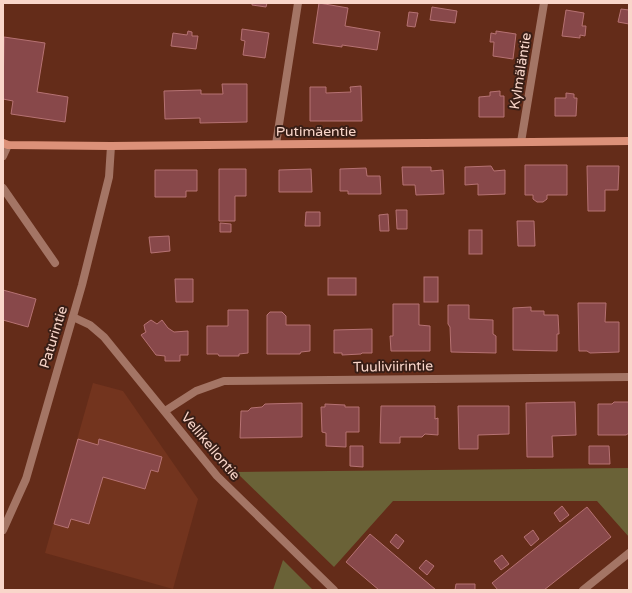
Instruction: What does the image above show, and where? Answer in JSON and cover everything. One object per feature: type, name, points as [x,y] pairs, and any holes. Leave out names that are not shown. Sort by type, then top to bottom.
[{"type":"main road","name":"Putimäentie","points":[[6,144],[111,146],[629,141]]},
{"type":"street","points":[[276,144],[298,3]]},
{"type":"street","name":"Kylmäläntie","points":[[521,142],[544,3]]},
{"type":"street","points":[[3,156],[6,144]]},
{"type":"street","name":"Paturintie","points":[[3,530],[26,478],[82,285],[109,177],[111,146]]},
{"type":"street","points":[[3,188],[54,263]]},
{"type":"street","name":"Vellikellontie","points":[[73,317],[90,325],[104,337],[217,476],[334,590]]},
{"type":"street","name":"Tuuliviirintie","points":[[165,411],[196,390],[224,381],[629,376]]},
{"type":"street","points":[[583,590],[629,553]]},
{"type":"shaded area","points":[[93,383],[123,391],[198,499],[173,589],[45,553]]},
{"type":"shaded area","points":[[629,468],[629,537],[597,501],[393,501],[334,567],[236,472]]},
{"type":"shaded area","points":[[283,560],[313,590],[273,590]]},
{"type":"building","points":[[252,3],[267,3],[266,7],[252,5]]},
{"type":"building","points":[[319,3],[348,8],[345,26],[380,32],[377,50],[313,43]]},
{"type":"building","points":[[432,7],[457,11],[455,23],[430,20]]},
{"type":"building","points":[[621,9],[629,10],[629,24],[618,22]]},
{"type":"building","points":[[566,10],[584,13],[582,26],[586,26],[585,36],[580,35],[580,38],[562,36]]},
{"type":"building","points":[[409,12],[418,13],[415,27],[407,26]]},
{"type":"building","points":[[242,29],[269,33],[265,58],[243,55],[245,41],[241,40]]},
{"type":"building","points":[[188,31],[192,32],[192,36],[198,36],[196,49],[171,46],[173,33],[187,35]]},
{"type":"building","points":[[496,31],[516,34],[513,59],[493,56],[494,42],[490,42],[491,33],[496,34]]},
{"type":"building","points":[[4,37],[45,43],[37,92],[68,97],[65,122],[11,114],[13,101],[3,99]]},
{"type":"building","points":[[222,84],[247,84],[247,122],[200,123],[200,118],[165,119],[164,91],[201,90],[201,94],[223,94]]},
{"type":"building","points":[[361,86],[362,121],[310,121],[310,87],[326,87],[326,93],[351,92],[350,87]]},
{"type":"building","points":[[500,91],[500,96],[504,96],[504,117],[479,117],[479,97],[490,96],[490,92]]},
{"type":"building","points":[[566,93],[574,94],[574,98],[577,98],[576,116],[555,116],[555,98],[566,98]]},
{"type":"building","points":[[525,165],[567,165],[567,195],[547,195],[547,199],[543,202],[537,202],[533,199],[533,195],[525,195]]},
{"type":"building","points":[[491,166],[494,171],[505,170],[505,194],[478,195],[478,184],[465,185],[465,167]]},
{"type":"building","points":[[587,166],[619,166],[618,190],[605,190],[605,211],[588,211]]},
{"type":"building","points":[[402,167],[431,167],[431,171],[443,170],[444,194],[416,195],[415,185],[403,185]]},
{"type":"building","points":[[366,168],[367,176],[380,176],[381,194],[348,194],[348,191],[340,191],[340,169]]},
{"type":"building","points":[[219,169],[246,169],[246,196],[235,196],[235,221],[219,221]]},
{"type":"building","points":[[311,169],[312,192],[279,192],[279,170]]},
{"type":"building","points":[[155,170],[197,170],[197,191],[186,191],[186,197],[155,197]]},
{"type":"building","points":[[396,210],[407,210],[407,229],[397,229]]},
{"type":"building","points":[[306,212],[320,212],[320,226],[305,226]]},
{"type":"building","points":[[388,214],[389,231],[380,231],[379,215]]},
{"type":"building","points":[[517,221],[534,221],[535,246],[518,246]]},
{"type":"building","points":[[220,223],[231,224],[231,232],[220,232]]},
{"type":"building","points":[[469,230],[482,230],[482,254],[469,254]]},
{"type":"building","points":[[169,236],[170,251],[151,253],[149,237]]},
{"type":"building","points":[[424,277],[438,277],[438,302],[424,302]]},
{"type":"building","points":[[328,278],[356,278],[356,295],[328,295]]},
{"type":"building","points":[[175,279],[193,279],[193,302],[176,302]]},
{"type":"building","points":[[3,290],[36,299],[28,327],[3,320]]},
{"type":"building","points":[[578,303],[606,303],[605,322],[619,322],[619,352],[590,353],[587,351],[579,351]]},
{"type":"building","points":[[393,304],[419,304],[419,325],[430,326],[430,351],[391,351],[390,336],[393,336]]},
{"type":"building","points":[[448,305],[469,305],[469,319],[493,320],[493,334],[496,336],[496,353],[451,352],[450,327],[448,324]]},
{"type":"building","points":[[531,307],[531,311],[544,311],[544,315],[558,315],[559,334],[557,334],[557,351],[513,350],[513,308]]},
{"type":"building","points":[[228,310],[248,310],[248,353],[239,354],[239,356],[219,356],[218,354],[207,354],[207,326],[228,326]]},
{"type":"building","points":[[270,312],[282,312],[286,316],[286,325],[310,325],[310,351],[301,352],[300,354],[267,354],[267,315]]},
{"type":"building","points":[[151,320],[157,324],[162,320],[168,328],[174,332],[188,331],[188,355],[180,355],[180,361],[165,361],[165,356],[156,355],[141,335],[146,332],[144,325]]},
{"type":"building","points":[[372,329],[372,353],[342,355],[342,353],[334,353],[334,330]]},
{"type":"building","points":[[575,402],[576,435],[552,436],[553,457],[527,457],[526,403]]},
{"type":"building","points":[[614,402],[629,402],[629,433],[626,435],[598,435],[598,404],[612,404]]},
{"type":"building","points":[[302,403],[302,437],[240,438],[241,411],[248,411],[251,408],[262,407],[265,404]]},
{"type":"building","points":[[325,404],[345,405],[345,407],[359,407],[359,432],[346,432],[346,447],[326,446],[326,433],[322,432],[321,407],[325,407]]},
{"type":"building","points":[[381,406],[435,406],[435,419],[438,418],[438,435],[425,434],[422,437],[400,437],[400,443],[380,443]]},
{"type":"building","points":[[458,406],[509,406],[509,434],[478,435],[478,449],[459,449]]},
{"type":"building","points":[[78,439],[98,445],[99,439],[162,457],[158,472],[151,470],[145,489],[103,477],[89,524],[71,519],[68,528],[54,524]]},
{"type":"building","points":[[350,446],[363,446],[363,467],[350,466]]},
{"type":"building","points":[[589,446],[609,446],[610,464],[589,464]]},
{"type":"building","points":[[562,506],[569,515],[560,522],[554,513]]},
{"type":"building","points":[[587,507],[611,537],[544,590],[498,590],[492,583]]},
{"type":"building","points":[[533,530],[539,539],[531,546],[524,537]]},
{"type":"building","points":[[370,534],[436,590],[379,590],[346,562]]},
{"type":"building","points":[[396,534],[404,541],[398,549],[390,542]]},
{"type":"building","points":[[502,555],[509,564],[501,570],[494,561]]},
{"type":"building","points":[[426,560],[434,566],[427,575],[419,568]]},
{"type":"building","points":[[456,584],[475,584],[475,590],[455,590]]}]
